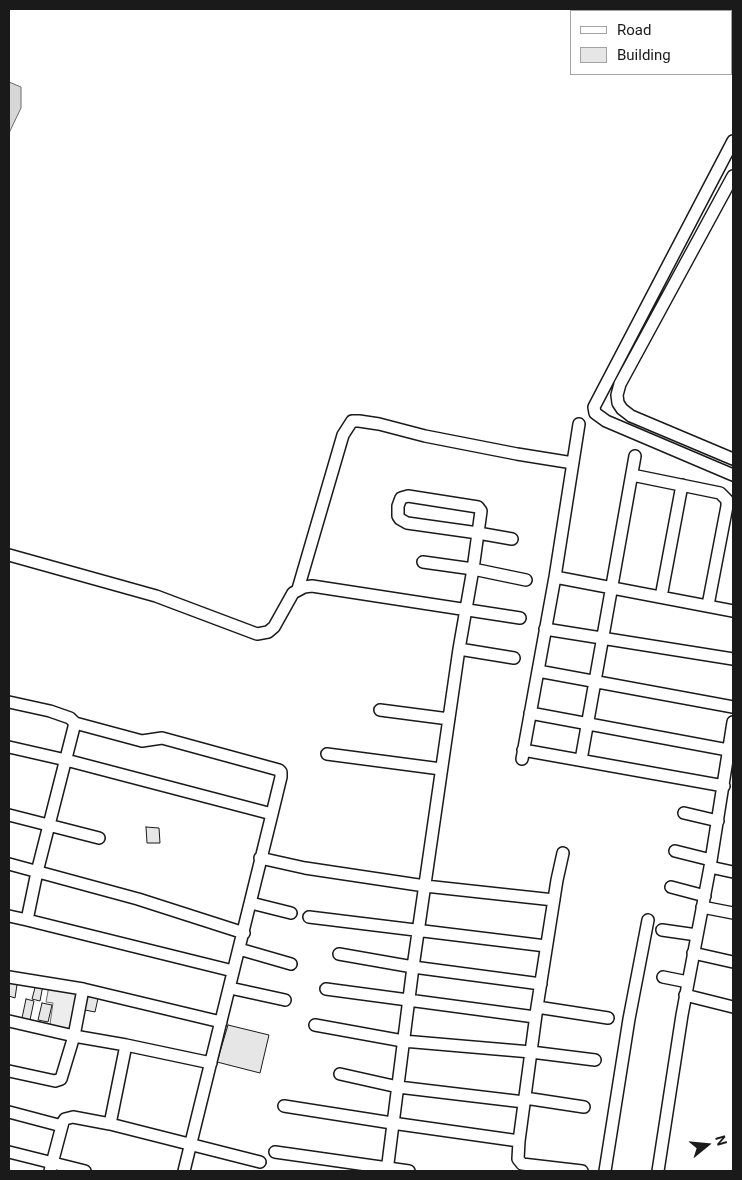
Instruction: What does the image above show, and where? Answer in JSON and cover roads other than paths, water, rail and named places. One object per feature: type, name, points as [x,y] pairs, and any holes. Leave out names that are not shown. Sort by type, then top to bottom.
[{"type":"street","points":[[733,141],[594,407],[596,413],[601,418],[733,475]]},
{"type":"street","points":[[733,176],[620,384],[617,395],[618,404],[622,409],[641,420],[733,459]]},
{"type":"street","points":[[701,203],[714,210]]},
{"type":"street","points":[[638,435],[641,420]]},
{"type":"street","points":[[298,589],[343,435],[352,421],[379,424],[425,436],[573,463]]},
{"type":"street","points":[[578,424],[555,577],[523,754],[581,760],[724,786]]},
{"type":"street","points":[[581,760],[636,456]]},
{"type":"street","points":[[632,475],[720,493],[727,500],[708,605]]},
{"type":"street","points":[[661,597],[682,485]]},
{"type":"street","points":[[388,1170],[392,1123],[418,931],[464,610],[473,569],[478,533],[481,511],[478,507],[408,496],[400,501],[397,510],[398,516],[404,522],[478,533],[512,539]]},
{"type":"street","points":[[9,557],[156,596],[257,634],[268,632],[274,627],[293,593],[298,589],[312,586],[520,618]]},
{"type":"street","points":[[423,562],[473,569],[526,580]]},
{"type":"street","points":[[555,577],[733,611]]},
{"type":"street","points":[[545,629],[733,659]]},
{"type":"street","points":[[459,649],[514,658]]},
{"type":"street","points":[[538,671],[733,707]]},
{"type":"street","points":[[9,702],[50,711],[70,718],[75,723],[142,741],[162,738],[281,772],[244,933],[184,1171]]},
{"type":"street","points":[[380,710],[449,720]]},
{"type":"street","points":[[530,713],[728,750]]},
{"type":"street","points":[[658,1171],[685,996],[724,786],[730,766],[728,750],[733,722]]},
{"type":"street","points":[[27,920],[48,826],[75,723]]},
{"type":"street","points":[[9,747],[272,814]]},
{"type":"street","points":[[327,754],[441,769]]},
{"type":"street","points":[[684,813],[718,821]]},
{"type":"street","points":[[9,815],[99,838]]},
{"type":"street","points":[[675,851],[733,872]]},
{"type":"street","points":[[563,852],[540,984],[518,1159],[520,1163],[582,1171]]},
{"type":"street","points":[[260,858],[305,868],[425,886],[554,900]]},
{"type":"street","points":[[9,864],[138,899],[244,933]]},
{"type":"street","points":[[671,888],[733,913]]},
{"type":"street","points":[[251,903],[291,913]]},
{"type":"street","points":[[9,916],[233,971]]},
{"type":"street","points":[[309,917],[546,946]]},
{"type":"street","points":[[605,1171],[627,1029],[648,920]]},
{"type":"street","points":[[662,930],[697,935]]},
{"type":"street","points":[[239,949],[291,964]]},
{"type":"street","points":[[694,953],[733,962]]},
{"type":"street","points":[[339,954],[413,967],[540,984]]},
{"type":"street","points":[[9,976],[82,989],[221,1022]]},
{"type":"street","points":[[663,977],[688,982]]},
{"type":"street","points":[[230,988],[284,1000]]},
{"type":"street","points":[[9,1071],[59,1081],[63,1076],[74,1036],[82,989]]},
{"type":"street","points":[[326,989],[409,1001],[608,1018]]},
{"type":"street","points":[[685,996],[733,1006]]},
{"type":"street","points":[[9,1021],[211,1063]]},
{"type":"street","points":[[314,1025],[403,1041],[531,1052],[595,1060]]},
{"type":"street","points":[[110,1124],[126,1045]]},
{"type":"street","points":[[340,1074],[398,1087],[584,1107]]},
{"type":"street","points":[[284,1106],[519,1140]]},
{"type":"street","points":[[9,1112],[62,1126]]},
{"type":"street","points":[[51,1167],[62,1126],[66,1119],[73,1117],[110,1124],[260,1162]]},
{"type":"street","points":[[9,1152],[51,1167],[85,1171]]},
{"type":"street","points":[[275,1152],[388,1170],[409,1171]]}]
